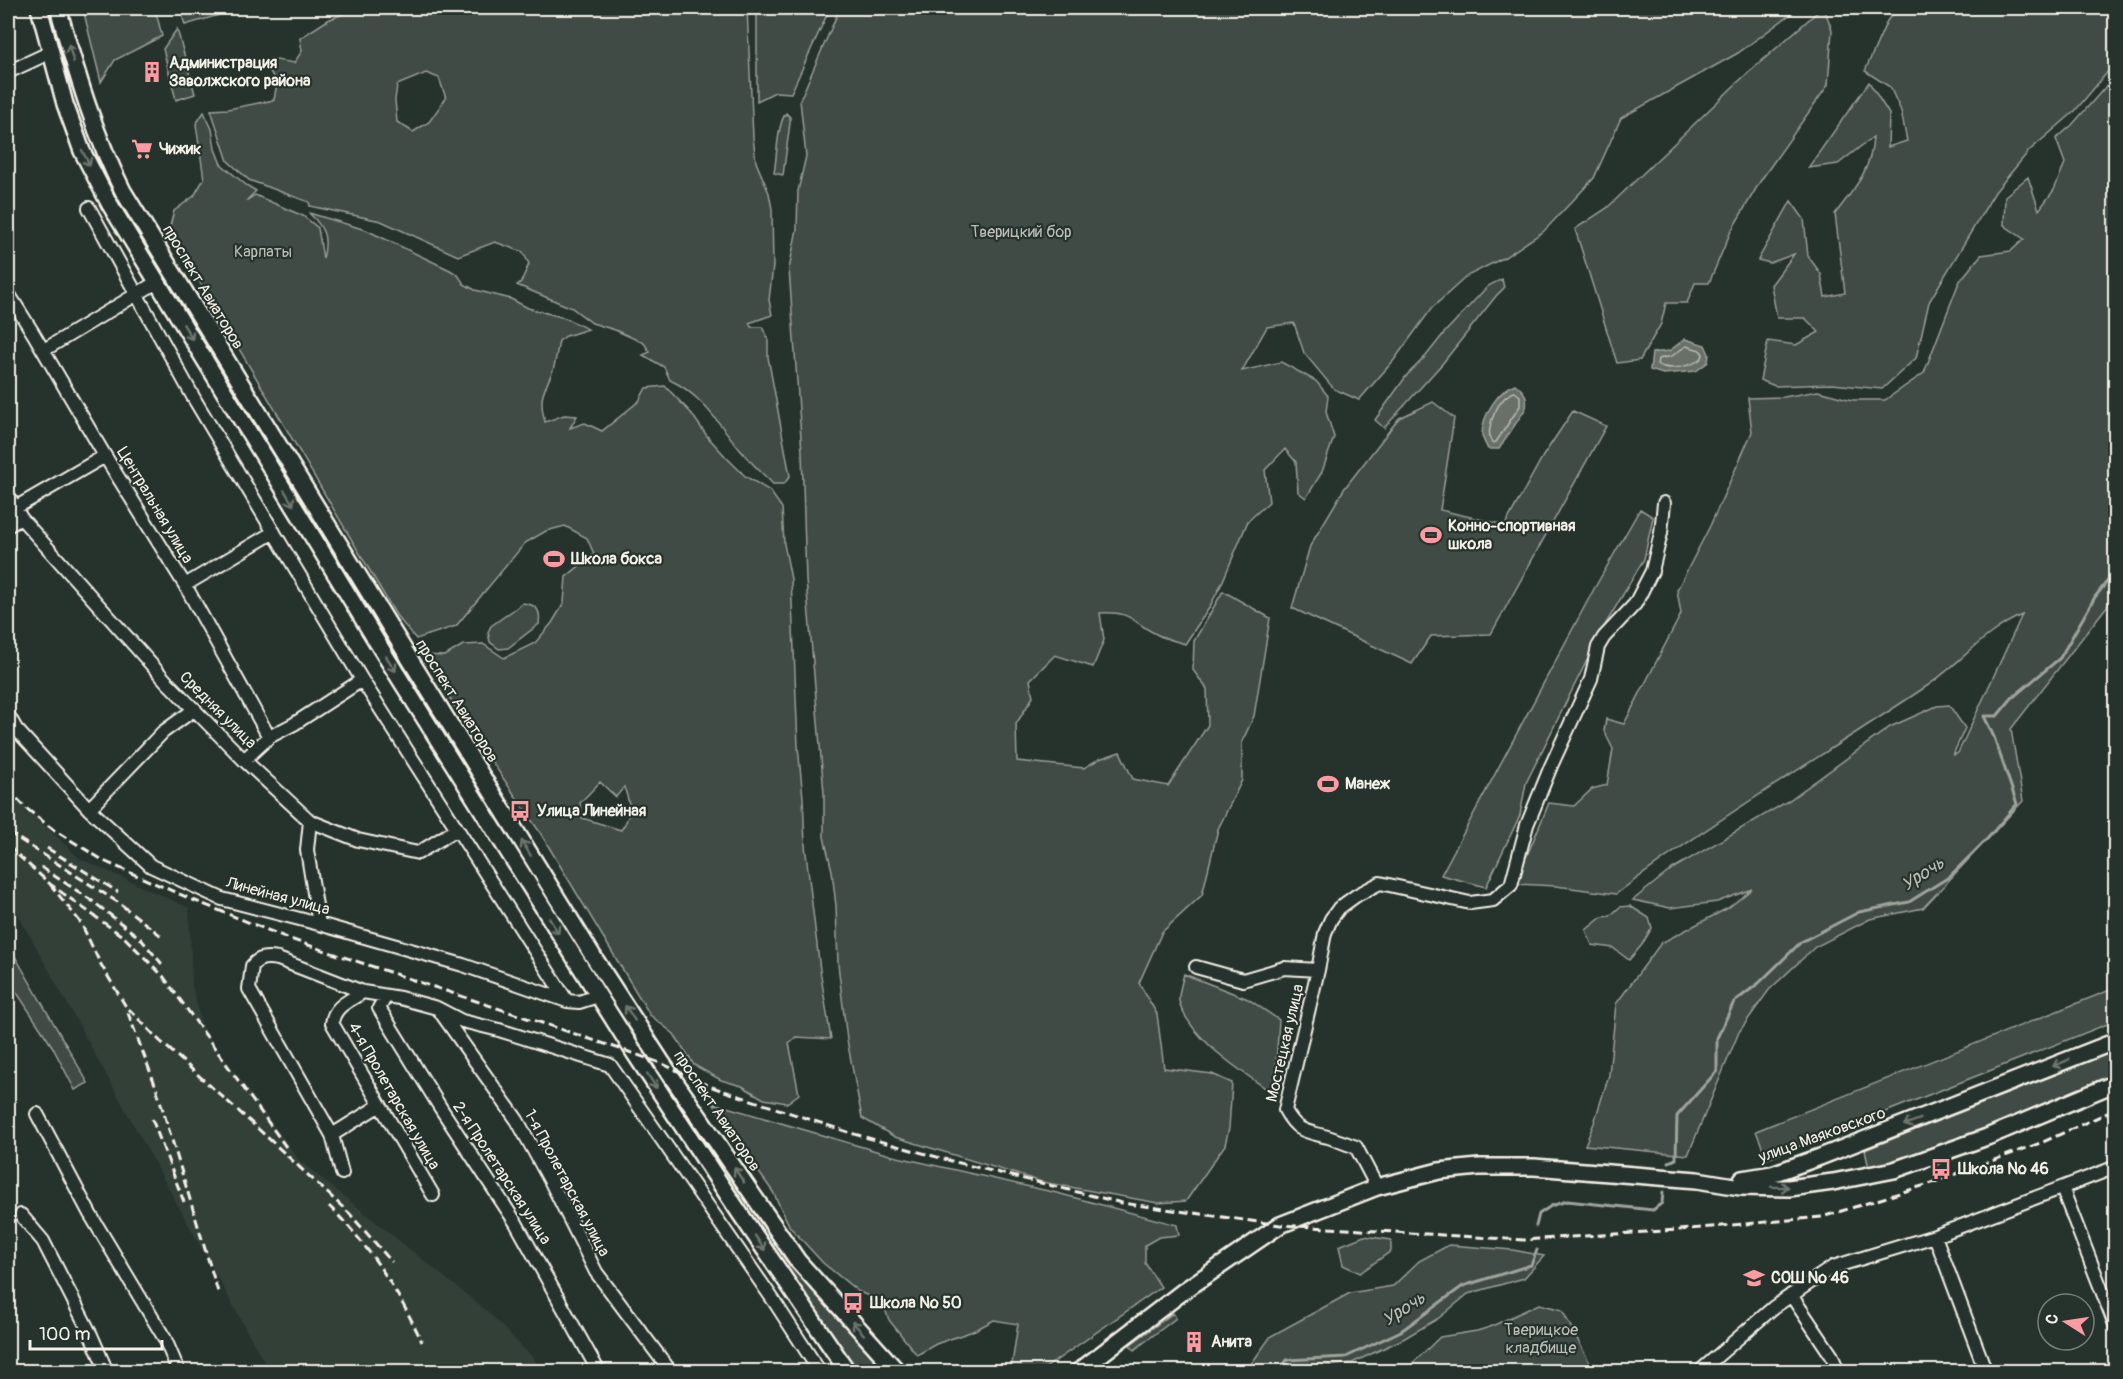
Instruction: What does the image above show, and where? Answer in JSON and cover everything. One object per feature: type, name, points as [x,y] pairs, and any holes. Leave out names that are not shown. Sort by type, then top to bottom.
[{"type":"main road","name":"проспект Авиаторов","points":[[58,8],[84,98],[109,163],[123,191],[593,956],[663,1064],[798,1261],[898,1371]]},
{"type":"main road","points":[[44,9],[51,52],[65,104],[81,151],[109,203],[382,650],[598,996],[739,1212],[848,1371]]},
{"type":"main road","name":"улица Маяковского","points":[[1722,1183],[1772,1174],[1824,1156],[2115,1041]]},
{"type":"main road","name":"улица Маяковского","points":[[1722,1183],[1740,1187],[1789,1188],[1894,1170],[1987,1137],[2115,1083]]},
{"type":"main road","points":[[1824,1156],[1833,1182]]},
{"type":"main road","points":[[1078,1371],[1185,1290],[1281,1225],[1377,1187],[1439,1171],[1479,1167],[1534,1167],[1722,1183]]},
{"type":"street","points":[[8,72],[51,52]]},
{"type":"street","points":[[65,104],[84,98]]},
{"type":"street","points":[[88,208],[196,402],[362,680],[567,1001]]},
{"type":"street","points":[[44,350],[157,282]]},
{"type":"street","name":"Центральная улица","points":[[8,293],[185,585],[269,737]]},
{"type":"street","points":[[8,526],[18,513],[105,456]]},
{"type":"street","name":"Средняя улица","points":[[8,495],[18,513],[166,681],[244,760],[310,821],[358,840],[418,853],[457,829]]},
{"type":"street","name":"Мостецкая улица","points":[[1377,1187],[1356,1147],[1329,1137],[1305,1133],[1292,1122],[1285,1110],[1330,919],[1339,908],[1357,895],[1380,883],[1470,903],[1493,900],[1510,885],[1527,825],[1591,679],[1598,647],[1604,637],[1635,604],[1652,572],[1661,533],[1664,504]]},
{"type":"street","points":[[185,585],[274,532]]},
{"type":"street","points":[[244,760],[269,737],[294,724],[362,680]]},
{"type":"street","points":[[89,809],[163,732],[195,709]]},
{"type":"street","name":"Линейная улица","points":[[8,715],[16,729],[89,809],[151,866],[222,899],[463,965],[567,1001],[579,1002],[598,996]]},
{"type":"street","points":[[310,821],[307,850],[319,924]]},
{"type":"street","points":[[342,1173],[332,1135],[249,989],[252,966],[255,962],[269,957],[363,992],[437,1008],[462,1021],[499,1030],[610,1065],[820,1371]]},
{"type":"street","points":[[1196,967],[1243,980],[1284,968],[1318,970]]},
{"type":"street","name":"4-я Пролетарская улица","points":[[363,992],[336,1009],[332,1023],[433,1195]]},
{"type":"street","name":"2-я Пролетарская улица","points":[[386,996],[379,1008],[516,1223],[599,1371]]},
{"type":"street","name":"1-я Пролетарская улица","points":[[437,1008],[517,1120],[596,1272],[671,1371]]},
{"type":"street","points":[[332,1135],[380,1105]]},
{"type":"street","points":[[37,1114],[90,1214],[165,1339],[179,1371]]},
{"type":"street","points":[[1699,1371],[1774,1307],[1833,1267],[1935,1236],[2115,1167]]},
{"type":"street","points":[[2062,1188],[2115,1327]]},
{"type":"street","points":[[21,1215],[43,1242],[107,1371]]},
{"type":"street","points":[[1935,1236],[1986,1371]]},
{"type":"street","points":[[1791,1295],[1832,1356],[1838,1371]]},
{"type":"shaded area","points":[[8,790],[79,858],[189,908],[192,985],[202,1027],[300,1161],[488,1312],[534,1359],[542,1371],[269,1371],[8,896]]},
{"type":"green space","points":[[102,8],[155,8],[162,36],[115,60],[101,82],[84,13]]},
{"type":"green space","points":[[180,8],[217,8],[219,15],[185,25]]},
{"type":"green space","points":[[358,8],[747,8],[753,137],[756,162],[769,193],[772,209],[773,266],[769,300],[772,315],[749,323],[751,327],[762,327],[768,339],[768,357],[790,476],[784,484],[773,484],[699,400],[670,380],[664,367],[643,355],[650,352],[644,343],[592,323],[572,308],[517,285],[521,282],[529,264],[523,252],[495,242],[458,256],[381,221],[310,206],[309,202],[249,180],[228,161],[211,110],[274,100],[277,83],[269,70],[271,59],[294,63],[302,51],[300,38],[328,20]],"holes":[[[426,73],[439,78],[446,98],[429,122],[413,132],[397,122],[395,100],[397,85]]]},
{"type":"green space","points":[[757,8],[830,8],[791,93],[775,92],[757,101]]},
{"type":"green space","name":"Тверицкий бор","points":[[840,8],[1799,8],[1738,53],[1621,118],[1594,178],[1544,231],[1505,257],[1467,276],[1432,308],[1394,360],[1359,400],[1334,389],[1304,353],[1294,323],[1267,327],[1242,371],[1281,362],[1316,381],[1328,396],[1326,412],[1334,437],[1322,472],[1306,498],[1298,492],[1296,462],[1285,449],[1265,470],[1269,502],[1248,521],[1222,583],[1209,608],[1185,644],[1149,631],[1126,616],[1100,613],[1104,640],[1093,667],[1055,655],[1030,680],[1033,697],[1016,724],[1017,761],[1084,768],[1099,759],[1120,752],[1133,779],[1168,786],[1208,725],[1207,689],[1193,670],[1194,641],[1223,591],[1270,618],[1254,716],[1242,742],[1242,780],[1218,829],[1202,895],[1162,932],[1139,983],[1157,1014],[1164,1068],[1212,1074],[1232,1083],[1229,1128],[1225,1145],[1186,1201],[1158,1203],[1042,1182],[895,1137],[862,1118],[847,1040],[838,964],[836,906],[832,871],[824,837],[824,793],[806,580],[802,452],[789,269],[797,229],[798,191],[806,156],[800,100]]},
{"type":"green space","points":[[1824,8],[1832,30],[1828,85],[1761,180],[1731,231],[1709,283],[1695,283],[1687,303],[1666,303],[1661,324],[1640,360],[1617,363],[1575,229],[1607,208],[1739,81]]},
{"type":"green space","points":[[1897,8],[2115,8],[2115,63],[2075,111],[2029,151],[1995,192],[1929,302],[1916,358],[1882,389],[1832,384],[1775,386],[1760,380],[1768,341],[1796,345],[1819,332],[1805,318],[1777,318],[1771,285],[1794,254],[1770,263],[1758,260],[1791,201],[1804,219],[1808,256],[1821,274],[1825,297],[1845,293],[1835,214],[1866,169],[1873,137],[1838,164],[1808,168],[1869,82],[1889,114],[1888,147],[1907,141],[1901,111],[1890,87],[1865,71],[1887,21]]},
{"type":"green space","points":[[53,15],[73,87],[67,88],[47,16]]},
{"type":"green space","points":[[177,29],[195,94],[176,100],[163,49]]},
{"type":"green space","points":[[2115,76],[2115,596],[2011,729],[2023,801],[1923,908],[1870,919],[1815,947],[1769,990],[1739,1032],[1688,1155],[1585,1145],[1609,1075],[1616,1004],[1661,943],[1728,908],[1752,889],[1717,902],[1670,908],[1633,900],[1672,869],[1788,801],[1890,727],[1937,706],[1949,705],[1965,728],[1953,755],[1958,753],[2022,615],[1995,630],[1924,688],[1730,814],[1616,894],[1556,886],[1515,884],[1549,803],[1574,806],[1592,789],[1607,785],[1613,749],[1604,731],[1606,719],[1624,724],[1681,614],[1677,590],[1710,526],[1752,432],[1748,398],[1784,397],[1818,391],[1852,400],[1885,400],[1924,373],[1959,282],[1981,255],[2011,251],[2024,239],[2004,225],[2005,196],[2028,177],[2039,210],[2054,190],[2065,163],[2056,139],[2072,125]]},
{"type":"green space","name":"Карпаты","points":[[204,112],[212,129],[215,149],[221,164],[256,191],[246,201],[255,195],[303,216],[318,228],[323,259],[324,234],[309,213],[366,230],[450,270],[458,275],[464,284],[475,290],[511,299],[528,308],[565,318],[588,329],[566,336],[559,341],[554,367],[542,400],[545,422],[564,415],[577,416],[570,428],[585,423],[602,431],[639,401],[646,388],[665,386],[691,413],[726,457],[745,476],[770,491],[782,508],[784,544],[791,579],[805,845],[831,1039],[796,1037],[789,1043],[799,1094],[787,1103],[764,1099],[742,1086],[721,1080],[694,1065],[674,1034],[650,1015],[541,834],[455,707],[424,655],[445,656],[463,645],[483,644],[504,658],[535,643],[552,623],[564,603],[566,577],[594,554],[587,538],[565,526],[546,531],[525,543],[456,626],[416,639],[396,615],[169,230],[174,211],[194,196],[204,179],[196,124]],"holes":[[[600,782],[616,797],[624,787],[630,809],[628,819],[621,830],[582,818],[580,803]]]},
{"type":"green space","points":[[786,113],[790,117],[790,123],[783,175],[774,173],[779,133]]},
{"type":"green space","points":[[1502,279],[1504,288],[1442,364],[1384,428],[1375,420],[1407,375],[1488,286]]},
{"type":"green space","name":"Конно-спортивная школа","points":[[1433,402],[1454,418],[1440,510],[1505,525],[1543,456],[1573,411],[1606,426],[1491,634],[1431,636],[1412,664],[1292,608],[1310,546],[1344,489],[1399,418]]},
{"type":"green space","points":[[1640,509],[1653,517],[1644,559],[1602,630],[1526,783],[1520,815],[1486,887],[1441,875],[1594,589]]},
{"type":"green space","points":[[523,603],[537,609],[539,624],[508,648],[499,649],[490,642],[488,632],[491,626]]},
{"type":"green space","points":[[1630,906],[1649,918],[1652,928],[1629,960],[1613,948],[1592,945],[1586,930],[1602,917],[1610,916],[1620,907]]},
{"type":"green space","points":[[8,944],[88,1083],[75,1090],[52,1046],[8,979]]},
{"type":"green space","points":[[1184,974],[1248,999],[1279,1020],[1274,1094],[1219,1054],[1194,1028],[1179,1001]]},
{"type":"green space","points":[[2115,988],[2115,1021],[1767,1159],[1756,1131]]},
{"type":"green space","points":[[2115,1051],[2115,1073],[1950,1145],[1869,1169],[1865,1150]]},
{"type":"green space","points":[[646,1062],[655,1065],[786,1261],[891,1371],[855,1371]]},
{"type":"green space","points":[[713,1103],[893,1156],[1057,1193],[1177,1225],[1179,1235],[1159,1237],[1145,1245],[1145,1263],[1161,1287],[1041,1371],[1011,1371],[1018,1324],[994,1320],[973,1331],[936,1344],[917,1355],[889,1320],[882,1301],[859,1292],[823,1263],[790,1227],[773,1192],[748,1157],[739,1138],[726,1124]]},
{"type":"green space","points":[[1364,1236],[1391,1240],[1391,1251],[1360,1273],[1343,1265],[1339,1246]]},
{"type":"green space","points":[[1449,1245],[1513,1250],[1544,1256],[1524,1278],[1468,1294],[1439,1318],[1403,1339],[1352,1363],[1320,1367],[1311,1371],[1246,1371],[1271,1336],[1350,1293],[1393,1286],[1419,1261]]},
{"type":"green space","name":"Тверицкое кладбище","points":[[1539,1304],[1562,1310],[1594,1371],[1400,1371],[1411,1365],[1440,1337],[1490,1327]]},
{"type":"green space","points":[[1173,1313],[1176,1318],[1134,1350],[1130,1345]]},
{"type":"water","points":[[1685,339],[1705,345],[1709,354],[1708,362],[1696,371],[1663,374],[1650,370],[1652,353],[1669,351]]},
{"type":"water","points":[[1515,384],[1525,394],[1526,408],[1499,449],[1488,449],[1482,435],[1488,412],[1497,398]]},
{"type":"waterway","name":"Урочь","points":[[1669,1162],[1676,1159],[1677,1116],[1717,1071],[1717,1038],[1734,1002],[1759,983],[1801,942],[1859,912],[1909,902],[1949,877],[1988,838],[2017,804],[1994,737],[1984,716],[1997,716],[2012,698],[2060,658],[2095,597],[2116,570]]},
{"type":"waterway","name":"Урочь","points":[[1536,1226],[1539,1214],[1551,1206],[1567,1201],[1653,1210],[1662,1203],[1663,1192]]},
{"type":"waterway","name":"Урочь","points":[[1278,1372],[1287,1360],[1346,1357],[1401,1331],[1463,1286],[1531,1265],[1537,1250]]},
{"type":"railway","points":[[8,789],[27,809],[54,830],[106,862],[290,939],[635,1054],[663,1064],[709,1086],[854,1134],[955,1162],[1122,1203],[1280,1225],[1524,1240],[1678,1230],[1822,1217],[1932,1183],[2043,1142],[2116,1109]]},
{"type":"railway","points":[[8,832],[119,903],[164,938]]},
{"type":"railway","points":[[8,846],[50,884],[125,938],[163,976],[286,1147]]},
{"type":"railway","points":[[47,848],[118,892]]},
{"type":"railway","points":[[41,867],[91,900],[140,938],[162,964]]},
{"type":"railway","points":[[50,884],[81,923],[100,963],[125,1005],[160,1041],[349,1213],[392,1262]]},
{"type":"railway","points":[[128,1013],[156,1087],[218,1292]]},
{"type":"railway","points":[[152,1119],[184,1202]]},
{"type":"railway","points":[[329,1206],[344,1221],[382,1270],[422,1342]]},
{"type":"place","name":"Администрация Заволжского района","points":[[152,72]]},
{"type":"place","name":"Чижик","points":[[142,149]]},
{"type":"place","name":"Конно-спортивная школа","points":[[1431,535]]},
{"type":"place","name":"Школа бокса","points":[[554,559]]},
{"type":"place","name":"Манеж","points":[[1328,784]]},
{"type":"place","name":"Улица Линейная","points":[[520,811]]},
{"type":"place","name":"Школа № 46","points":[[1941,1169]]},
{"type":"place","name":"СОШ № 46","points":[[1754,1278]]},
{"type":"place","name":"Школа № 50","points":[[853,1303]]},
{"type":"place","name":"Анита","points":[[1194,1342]]}]
